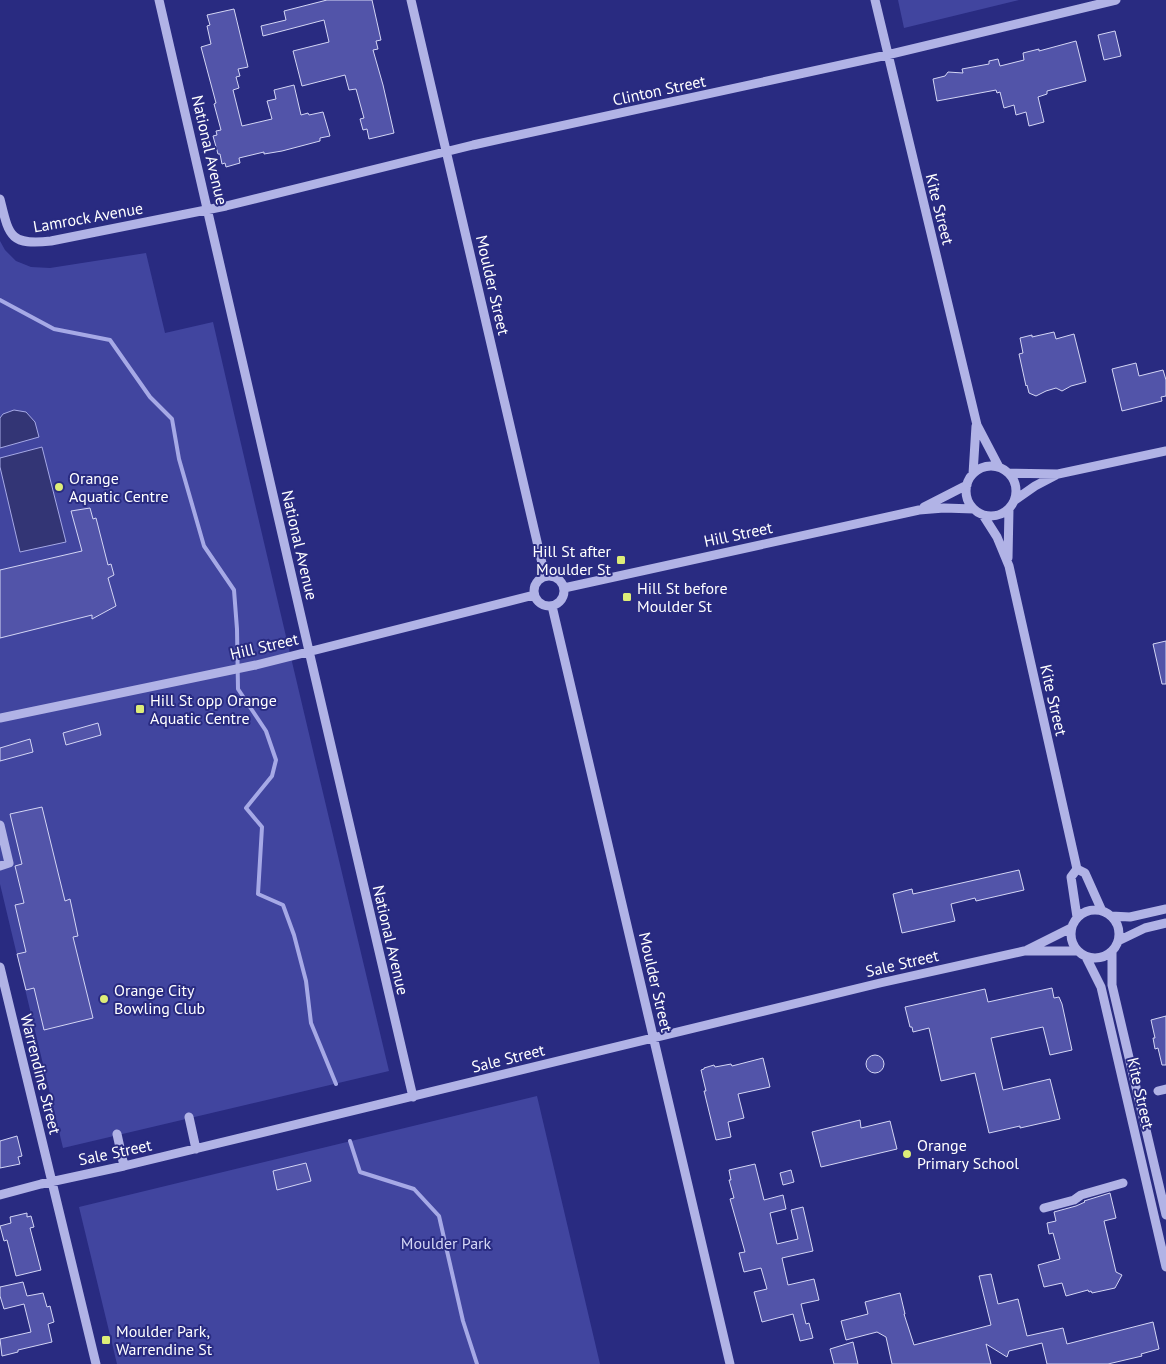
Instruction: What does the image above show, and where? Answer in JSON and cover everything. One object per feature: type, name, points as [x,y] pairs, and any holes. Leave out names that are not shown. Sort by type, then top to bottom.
[{"type":"street","name":"National Avenue","points":[[160,0],[308,651],[413,1097]]},
{"type":"street","name":"Moulder Street","points":[[411,0],[546,576]]},
{"type":"street","name":"Kite Street","points":[[875,0],[977,425],[999,467]]},
{"type":"street","name":"Clinton Street","points":[[208,209],[447,152],[887,55],[1116,0]]},
{"type":"street","name":"Lamrock Avenue","points":[[0,199],[7,228],[14,238],[24,242],[36,243],[51,242],[208,209]]},
{"type":"street","name":"Kite Street","points":[[973,474],[977,425]]},
{"type":"street","points":[[1008,473],[1058,474],[1166,451]]},
{"type":"street","points":[[1015,500],[1016,485],[1008,473],[999,467],[985,466],[973,474],[967,486],[969,502],[974,509],[983,515],[997,515],[1009,509],[1015,500],[1035,486],[1058,474]]},
{"type":"street","name":"Hill Street","points":[[919,510],[967,486]]},
{"type":"street","name":"Hill Street","points":[[564,588],[919,510],[944,508],[974,509]]},
{"type":"street","name":"Kite Street","points":[[1009,509],[1009,566]]},
{"type":"street","name":"Kite Street","points":[[983,515],[996,537],[1009,566],[1077,869],[1072,877],[1078,917]]},
{"type":"street","points":[[546,576],[555,577],[564,588],[563,597],[552,606],[539,603],[534,595],[534,585],[546,576]]},
{"type":"street","name":"Hill Street","points":[[0,718],[245,667],[534,595]]},
{"type":"street","name":"Moulder Street","points":[[552,606],[730,1364]]},
{"type":"street","points":[[0,824],[9,863],[0,866]]},
{"type":"street","name":"Kite Street","points":[[1077,869],[1085,873],[1102,911]]},
{"type":"street","points":[[1110,916],[1130,917],[1166,909]]},
{"type":"street","points":[[1089,910],[1102,911],[1110,916],[1118,928],[1118,941],[1112,951],[1100,958],[1086,957],[1077,951],[1073,944],[1072,928],[1078,917],[1089,910]]},
{"type":"street","points":[[1118,941],[1145,928],[1166,923]]},
{"type":"street","name":"Sale Street","points":[[1024,951],[1072,928]]},
{"type":"street","name":"Sale Street","points":[[0,1195],[880,983],[1024,951],[1077,951]]},
{"type":"street","name":"Kite Street","points":[[1112,951],[1112,985],[1166,1215]]},
{"type":"street","name":"Kite Street","points":[[1086,957],[1101,987],[1166,1267]]},
{"type":"street","name":"Warrendine Street","points":[[0,966],[96,1364]]},
{"type":"street","points":[[189,1117],[196,1149]]},
{"type":"street","points":[[117,1134],[124,1166]]},
{"type":"street","points":[[1044,1208],[1123,1183]]},
{"type":"green space","points":[[898,0],[1019,0],[904,28]]},
{"type":"green space","points":[[0,241],[5,250],[16,261],[31,267],[50,268],[146,253],[165,333],[213,322],[389,1071],[63,1148],[0,884]]},
{"type":"green space","name":"Moulder Park","points":[[537,1096],[600,1364],[117,1364],[79,1207]]},
{"type":"shaded area","points":[[14,410],[26,412],[35,422],[39,437],[0,448],[0,418],[3,414]]},
{"type":"shaded area","points":[[42,447],[66,542],[20,552],[0,467],[0,458]]},
{"type":"building","points":[[327,0],[372,0],[381,40],[376,41],[378,49],[373,50],[394,133],[369,139],[367,129],[363,130],[360,119],[364,118],[356,89],[349,90],[345,75],[302,86],[293,51],[329,42],[324,20],[263,36],[261,26],[286,20],[284,11]]},
{"type":"building","points":[[234,9],[248,67],[238,69],[240,76],[236,77],[239,88],[233,90],[242,126],[272,119],[267,101],[276,99],[274,90],[294,85],[301,115],[323,112],[330,136],[320,138],[320,141],[282,151],[264,154],[264,152],[239,158],[240,163],[226,167],[225,163],[222,164],[213,136],[217,135],[216,131],[221,130],[201,47],[211,44],[207,26],[210,25],[207,15]]},
{"type":"building","points":[[1115,31],[1121,56],[1104,60],[1098,35]]},
{"type":"building","points":[[1076,41],[1086,81],[1047,91],[1047,94],[1038,97],[1044,122],[1029,126],[1026,112],[1016,115],[1014,105],[1004,108],[1000,92],[997,93],[996,90],[937,101],[933,79],[945,76],[948,72],[963,73],[962,69],[989,64],[989,61],[998,59],[1000,66],[1024,60],[1023,53],[1039,49],[1039,51]]},
{"type":"building","points":[[1054,332],[1056,339],[1074,334],[1086,382],[1071,386],[1062,391],[1056,388],[1036,396],[1029,393],[1026,386],[1019,354],[1023,353],[1020,338]]},
{"type":"building","points":[[1136,363],[1139,376],[1163,370],[1166,380],[1166,396],[1161,397],[1162,401],[1122,411],[1112,369]]},
{"type":"building","points":[[90,508],[93,519],[96,518],[108,565],[111,564],[114,575],[108,578],[116,606],[92,619],[92,615],[0,638],[0,570],[82,551],[71,511]]},
{"type":"building","points":[[1166,641],[1166,684],[1162,684],[1153,644]]},
{"type":"building","points":[[98,723],[101,735],[66,745],[63,733]]},
{"type":"building","points":[[30,739],[33,752],[0,761],[0,748]]},
{"type":"building","points":[[42,807],[65,901],[70,899],[78,936],[73,937],[93,1018],[44,1030],[34,988],[26,990],[17,954],[26,952],[15,905],[24,903],[15,866],[22,864],[10,814]]},
{"type":"building","points":[[1019,870],[1024,890],[976,901],[975,898],[951,904],[955,921],[902,933],[893,894],[912,889],[913,894]]},
{"type":"building","points":[[1052,988],[1054,998],[1059,997],[1062,1004],[1072,1050],[1050,1055],[1043,1027],[991,1038],[1003,1090],[1050,1079],[1060,1119],[989,1133],[975,1073],[941,1081],[929,1028],[913,1032],[905,1007],[985,989],[988,1002]]},
{"type":"building","points":[[1166,1016],[1166,1065],[1162,1065],[1158,1048],[1155,1049],[1153,1038],[1155,1038],[1151,1020]]},
{"type":"building","points":[[871,1055],[879,1055],[884,1060],[882,1071],[871,1073],[866,1068],[866,1060]]},
{"type":"building","points":[[763,1058],[770,1087],[738,1094],[744,1118],[728,1122],[731,1137],[716,1140],[701,1070],[714,1065],[715,1067],[731,1064],[732,1066]]},
{"type":"building","points":[[860,1120],[861,1128],[890,1121],[897,1149],[821,1167],[812,1132]]},
{"type":"building","points":[[17,1136],[22,1156],[18,1157],[20,1164],[0,1168],[0,1141]]},
{"type":"building","points":[[306,1163],[311,1181],[277,1190],[273,1171]]},
{"type":"building","points":[[755,1164],[764,1200],[783,1195],[786,1209],[770,1213],[777,1244],[798,1239],[791,1210],[803,1207],[813,1251],[782,1258],[788,1285],[814,1279],[819,1300],[801,1304],[806,1324],[809,1323],[813,1338],[800,1341],[793,1314],[762,1322],[754,1292],[767,1289],[761,1268],[744,1272],[739,1253],[745,1252],[730,1199],[734,1198],[729,1180],[731,1180],[729,1170]]},
{"type":"building","points":[[791,1170],[794,1182],[783,1185],[780,1173]]},
{"type":"building","points":[[1110,1193],[1116,1218],[1104,1221],[1116,1272],[1122,1275],[1115,1288],[1092,1293],[1088,1290],[1066,1296],[1062,1283],[1044,1287],[1038,1265],[1060,1259],[1053,1233],[1049,1234],[1047,1223],[1056,1221],[1054,1212]]},
{"type":"building","points":[[27,1213],[27,1217],[31,1216],[34,1227],[30,1228],[41,1270],[16,1276],[7,1240],[4,1241],[0,1226],[11,1223],[10,1217]]},
{"type":"building","points":[[991,1274],[998,1304],[1018,1299],[1027,1336],[1063,1328],[1067,1344],[1153,1322],[1159,1349],[1141,1354],[1142,1356],[1108,1364],[1047,1364],[1042,1343],[1009,1351],[1007,1357],[986,1344],[991,1364],[892,1364],[886,1337],[877,1332],[846,1340],[841,1321],[868,1314],[865,1302],[900,1293],[904,1314],[914,1345],[991,1325],[979,1276]]},
{"type":"building","points":[[23,1282],[27,1296],[43,1293],[47,1307],[50,1306],[54,1322],[48,1324],[52,1342],[2,1356],[0,1339],[31,1332],[24,1304],[4,1309],[0,1296],[0,1287]]},
{"type":"building","points":[[853,1342],[858,1364],[834,1364],[830,1349]]},
{"type":"waterway","points":[[0,300],[54,329],[110,340],[150,397],[172,419],[179,459],[204,546],[234,590],[238,689],[266,731],[276,760],[272,776],[246,808],[262,827],[258,894],[283,905],[294,935],[306,981],[311,1023],[336,1084]]},
{"type":"waterway","points":[[350,1141],[360,1172],[414,1189],[439,1216],[463,1321],[477,1364]]},
{"type":"place","name":"Orange Aquatic Centre","points":[[59,487]]},
{"type":"place","name":"Hill St after Moulder St","points":[[621,560]]},
{"type":"place","name":"Hill St before Moulder St","points":[[627,597]]},
{"type":"place","name":"Hill St opp Orange Aquatic Centre","points":[[140,709]]},
{"type":"place","name":"Orange City Bowling Club","points":[[104,999]]},
{"type":"place","name":"Orange Primary School","points":[[907,1154]]},
{"type":"place","name":"Moulder Park, Warrendine St","points":[[106,1340]]}]
